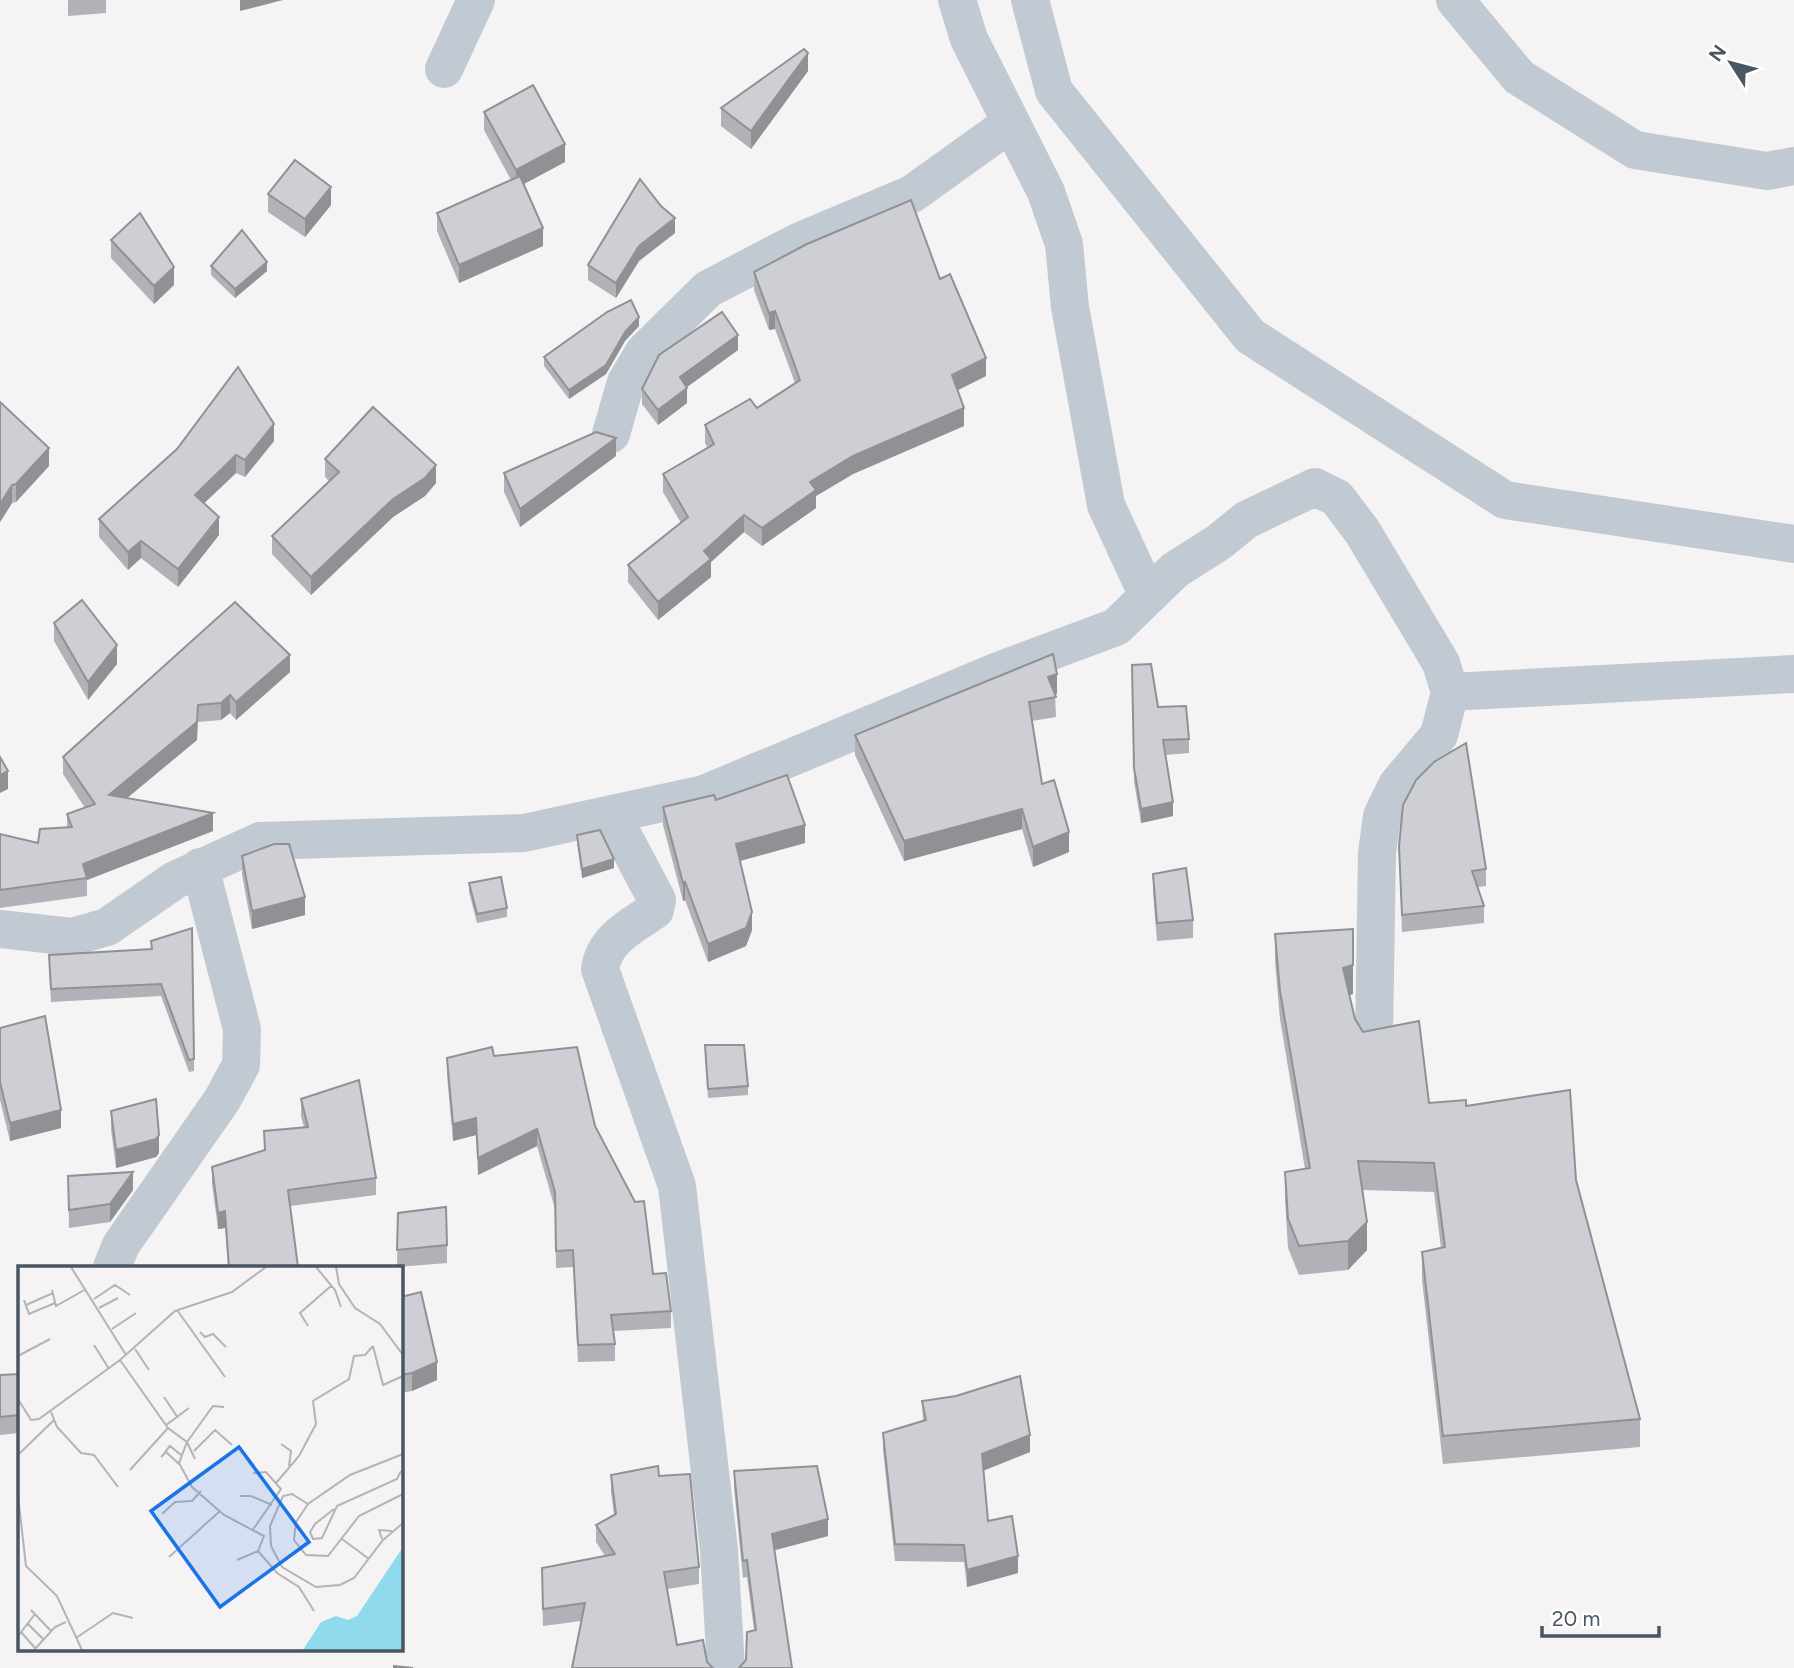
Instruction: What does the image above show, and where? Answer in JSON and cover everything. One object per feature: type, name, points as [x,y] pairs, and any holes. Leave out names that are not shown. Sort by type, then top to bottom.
[{"type":"street","points":[[444,68],[476,0]]},
{"type":"street","points":[[957,0],[969,39],[1046,192],[1064,244],[1070,307],[1106,505],[1149,596]]},
{"type":"street","points":[[1030,0],[1054,91],[1250,336],[1505,500],[1794,544]]},
{"type":"street","points":[[1455,0],[1519,77],[1635,150],[1767,171],[1794,166]]},
{"type":"street","points":[[611,434],[625,382],[644,352],[708,289],[798,242],[912,194],[1011,123]]},
{"type":"street","points":[[0,929],[72,937],[107,928],[175,880],[260,841],[524,833],[704,794],[998,671],[1116,627],[1175,570],[1219,542],[1245,520],[1315,487],[1337,498],[1362,531],[1441,663],[1450,692],[1439,735],[1398,785],[1382,816],[1377,853],[1374,1037]]},
{"type":"street","points":[[1450,692],[1794,674]]},
{"type":"street","points":[[612,815],[657,900],[655,910],[615,939],[603,952],[600,969],[677,1186],[719,1550],[726,1668]]},
{"type":"street","points":[[112,1266],[121,1245],[222,1100],[241,1065],[242,1029],[200,867]]},
{"type":"building","points":[[804,49],[808,53],[751,131],[721,108]]},
{"type":"building","points":[[533,85],[565,144],[516,170],[484,112]]},
{"type":"building","points":[[295,160],[331,187],[305,219],[268,194]]},
{"type":"building","points":[[520,176],[543,228],[459,265],[437,213]]},
{"type":"building","points":[[640,179],[661,206],[675,218],[639,246],[616,283],[588,265]]},
{"type":"building","points":[[911,200],[940,279],[950,274],[986,358],[952,375],[964,408],[853,456],[810,482],[816,490],[762,528],[744,515],[704,551],[711,559],[658,602],[628,565],[688,517],[663,474],[714,444],[705,425],[750,399],[757,408],[800,380],[775,311],[769,313],[754,272],[807,244]]},
{"type":"building","points":[[140,213],[174,267],[154,286],[111,240]]},
{"type":"building","points":[[242,230],[267,262],[235,289],[211,266]]},
{"type":"building","points":[[631,300],[639,317],[625,332],[606,365],[569,390],[544,357],[607,312]]},
{"type":"building","points":[[722,312],[738,335],[680,377],[687,388],[658,410],[642,389],[659,355]]},
{"type":"building","points":[[238,367],[274,424],[245,460],[236,455],[195,495],[219,517],[178,569],[141,541],[128,552],[99,519],[177,449]]},
{"type":"building","points":[[0,402],[49,448],[16,484],[12,485],[0,504]]},
{"type":"building","points":[[373,407],[436,465],[425,478],[393,499],[311,577],[272,536],[339,472],[325,459]]},
{"type":"building","points":[[596,432],[616,438],[520,509],[504,473]]},
{"type":"building","points":[[82,600],[117,645],[88,682],[54,623]]},
{"type":"building","points":[[235,602],[290,655],[236,702],[230,695],[221,703],[198,705],[197,722],[109,795],[213,813],[83,864],[87,878],[0,890],[0,834],[38,843],[40,829],[72,827],[67,814],[95,804],[63,757]]},
{"type":"building","points":[[1053,654],[1057,674],[1048,677],[1056,697],[1029,702],[1042,784],[1054,780],[1069,832],[1033,847],[1022,809],[904,841],[855,735]]},
{"type":"building","points":[[1151,664],[1158,707],[1186,706],[1189,739],[1163,740],[1173,802],[1141,809],[1134,768],[1132,665]]},
{"type":"building","points":[[1466,743],[1486,869],[1472,871],[1484,906],[1402,915],[1399,846],[1403,805],[1416,780],[1434,762]]},
{"type":"building","points":[[0,757],[8,771],[0,775]]},
{"type":"building","points":[[787,775],[805,825],[736,844],[752,912],[746,928],[708,944],[685,882],[683,883],[663,807],[714,795],[716,800]]},
{"type":"building","points":[[600,830],[614,859],[582,869],[577,835]]},
{"type":"building","points":[[274,844],[289,844],[305,897],[252,911],[242,856]]},
{"type":"building","points":[[1186,868],[1193,920],[1157,923],[1153,874]]},
{"type":"building","points":[[501,877],[507,908],[477,914],[469,883]]},
{"type":"building","points":[[192,928],[194,1059],[189,1060],[161,984],[51,989],[49,955],[152,949],[151,941]]},
{"type":"building","points":[[1353,929],[1353,965],[1343,968],[1355,1019],[1363,1032],[1419,1021],[1429,1103],[1466,1100],[1466,1106],[1570,1090],[1576,1180],[1640,1419],[1443,1436],[1422,1252],[1445,1247],[1434,1163],[1358,1161],[1367,1222],[1348,1241],[1299,1246],[1288,1219],[1285,1172],[1310,1168],[1280,991],[1275,934]]},
{"type":"building","points":[[45,1016],[61,1110],[10,1123],[0,1082],[0,1028]]},
{"type":"building","points":[[705,1045],[744,1045],[748,1086],[708,1089]]},
{"type":"building","points":[[492,1047],[494,1056],[577,1047],[595,1126],[635,1202],[644,1201],[653,1274],[666,1273],[671,1311],[611,1315],[615,1344],[578,1345],[573,1250],[556,1251],[555,1192],[537,1129],[478,1158],[476,1118],[453,1124],[447,1058]]},
{"type":"building","points":[[359,1080],[376,1178],[288,1190],[298,1266],[229,1266],[225,1211],[218,1213],[212,1167],[265,1150],[264,1131],[308,1127],[301,1099]]},
{"type":"building","points":[[156,1099],[159,1135],[156,1139],[116,1150],[111,1111]]},
{"type":"building","points":[[133,1172],[110,1204],[69,1210],[68,1176]]},
{"type":"building","points":[[446,1207],[447,1245],[397,1250],[398,1213]]},
{"type":"building","points":[[421,1292],[437,1362],[402,1375],[402,1297]]},
{"type":"building","points":[[18,1374],[18,1415],[0,1417],[0,1375]]},
{"type":"building","points":[[1020,1376],[1030,1435],[982,1454],[988,1521],[1012,1516],[1018,1556],[967,1570],[964,1545],[895,1544],[883,1433],[926,1420],[922,1401],[956,1396]]},
{"type":"building","points":[[658,1466],[659,1476],[690,1474],[699,1567],[664,1572],[677,1645],[703,1640],[707,1662],[713,1668],[572,1668],[585,1603],[543,1609],[542,1568],[615,1554],[596,1525],[616,1514],[611,1475]]},
{"type":"building","points":[[817,1466],[828,1519],[772,1534],[792,1668],[739,1668],[746,1660],[747,1632],[756,1630],[747,1560],[743,1561],[734,1471]]}]
